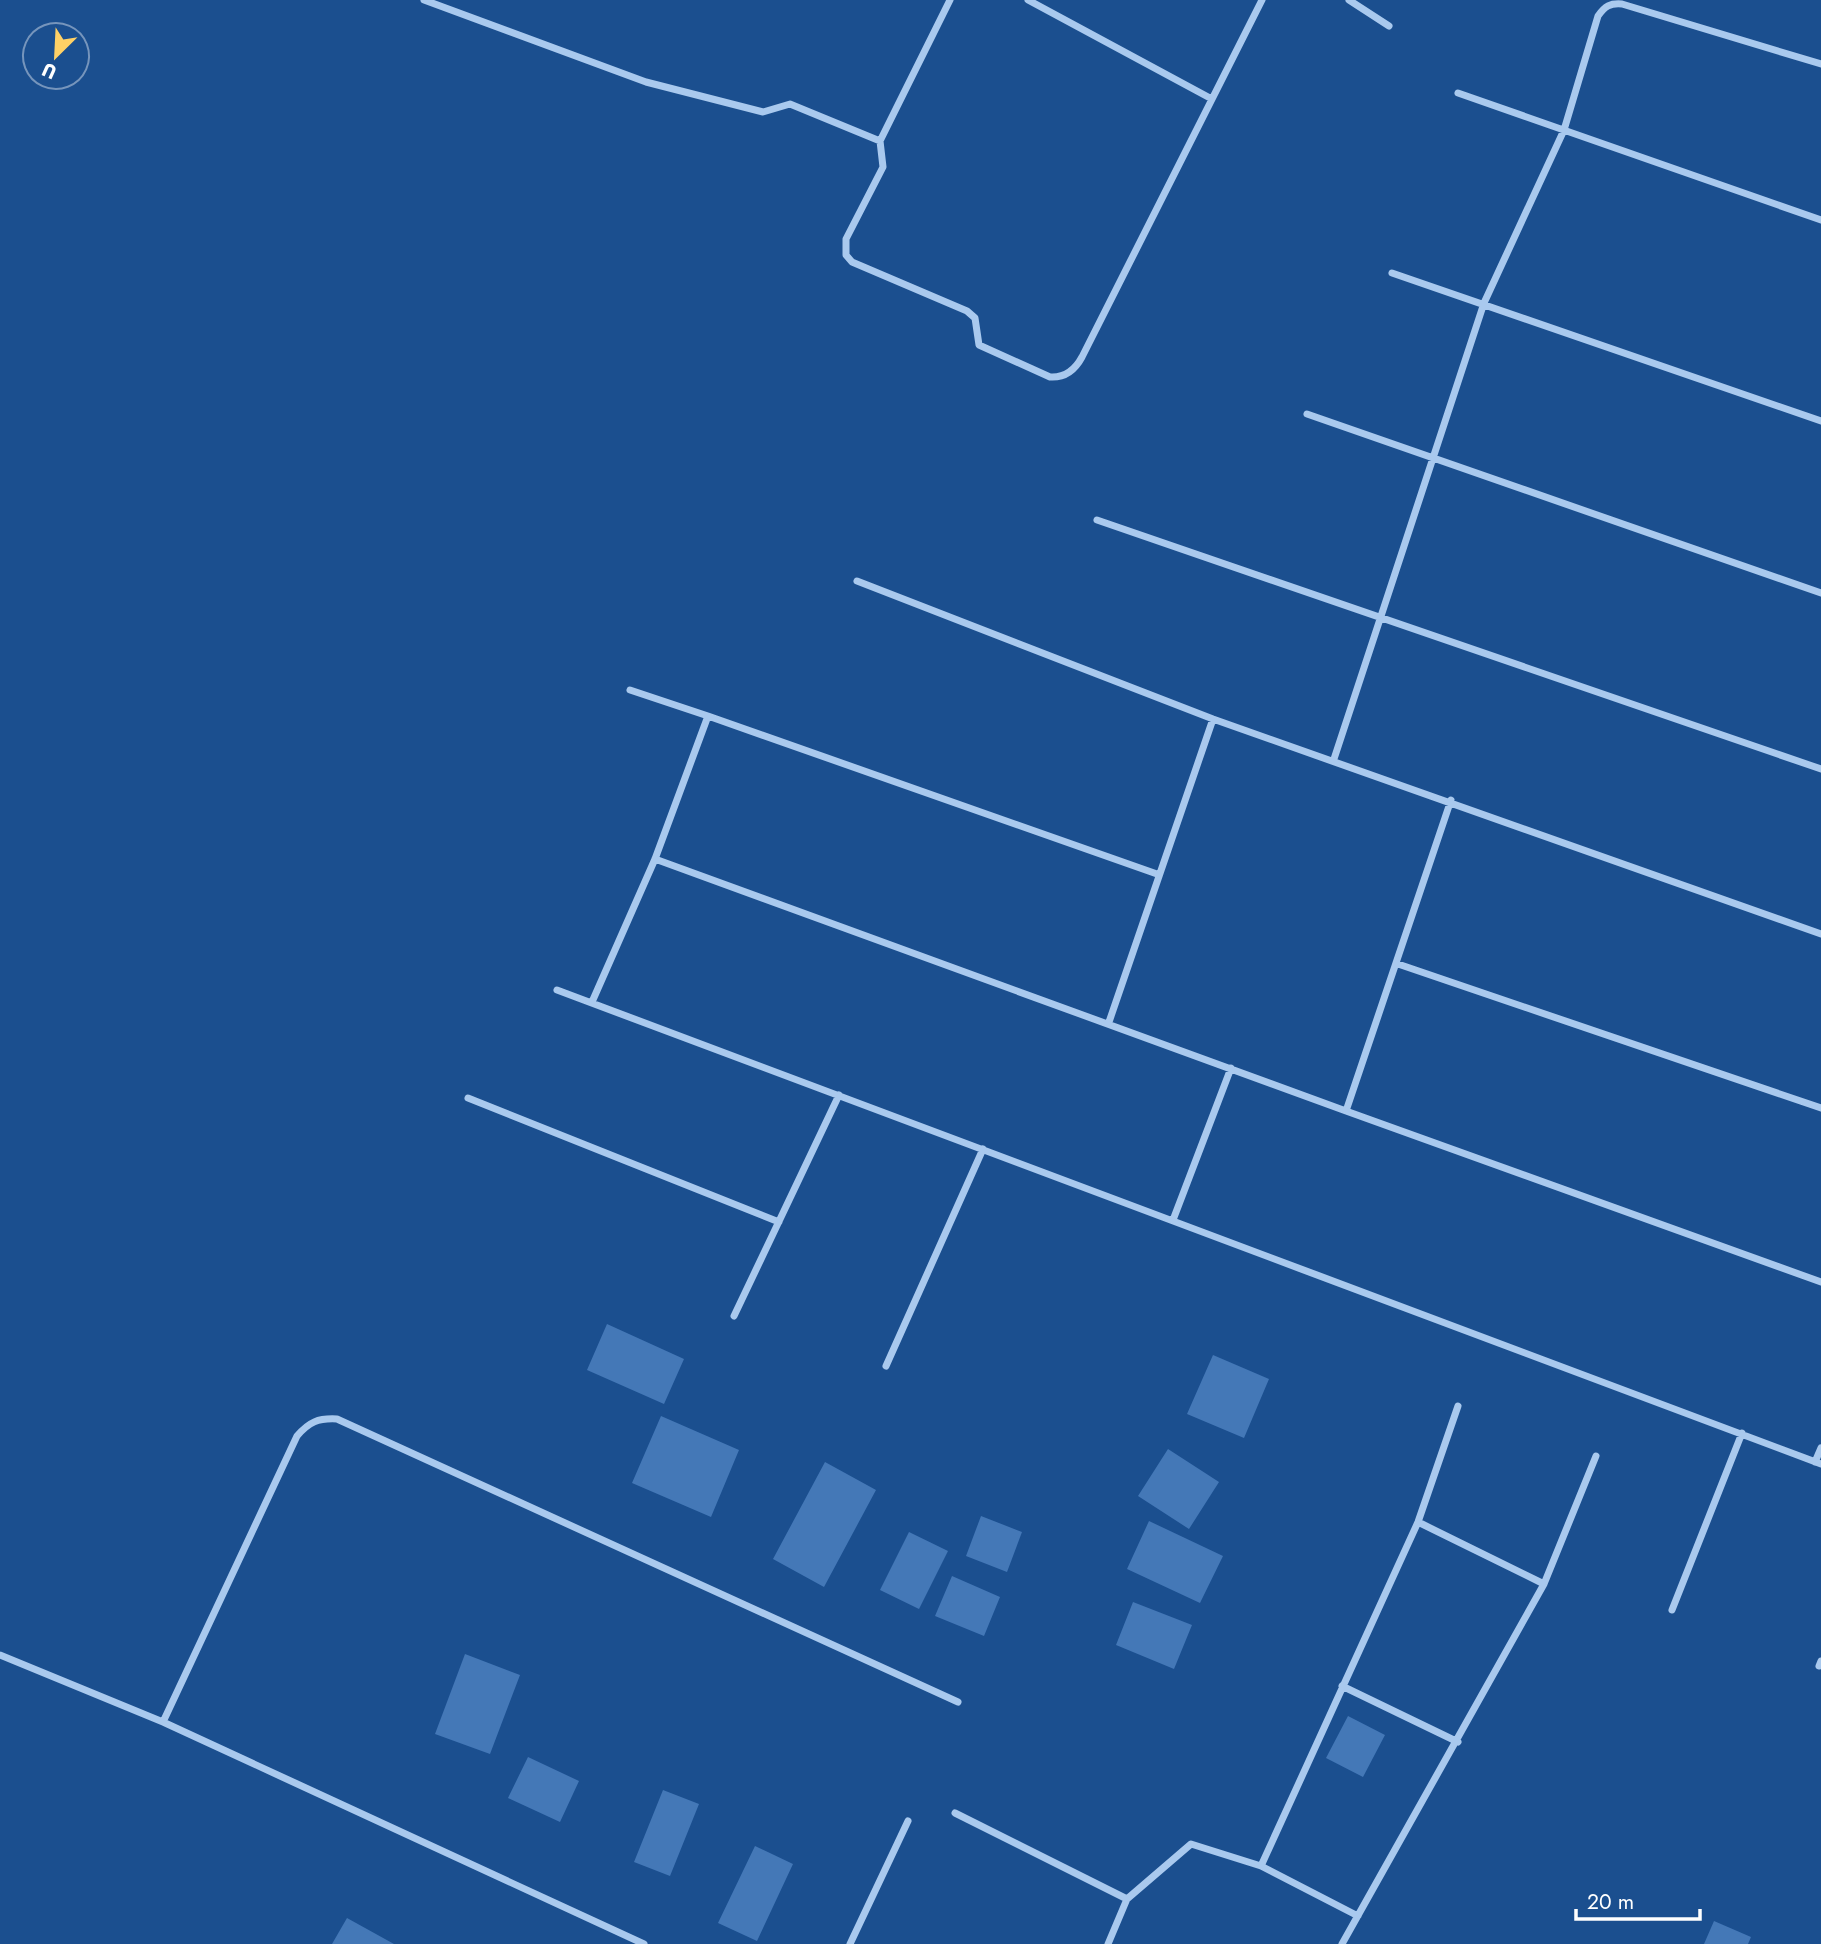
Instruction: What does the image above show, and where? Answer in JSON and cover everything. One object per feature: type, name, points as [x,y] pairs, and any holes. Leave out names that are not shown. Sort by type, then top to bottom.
[{"type":"street","points":[[424,0],[646,82],[763,112],[790,104],[880,141]]},
{"type":"street","points":[[950,0],[880,141],[884,167],[846,239],[846,255],[852,262],[967,310],[975,318],[979,345],[1050,377],[1058,378],[1076,368],[1082,357],[1210,98],[1262,0]]},
{"type":"street","points":[[1028,0],[1210,98]]},
{"type":"street","points":[[1349,0],[1388,26]]},
{"type":"street","points":[[1334,759],[1436,457],[1484,303],[1564,130],[1598,16],[1604,7],[1612,3],[1821,64]]},
{"type":"street","points":[[1458,93],[1821,220]]},
{"type":"street","points":[[1392,273],[1821,421]]},
{"type":"street","points":[[1307,414],[1821,593]]},
{"type":"street","points":[[1097,520],[1821,769]]},
{"type":"street","points":[[857,581],[1213,719],[1451,800],[1821,934]]},
{"type":"street","points":[[631,690],[1157,874]]},
{"type":"street","points":[[592,1002],[655,859],[708,716]]},
{"type":"street","points":[[1109,1022],[1157,874],[1213,719]]},
{"type":"street","points":[[1346,1111],[1398,964],[1451,800]]},
{"type":"street","points":[[655,859],[1821,1282]]},
{"type":"street","points":[[1398,964],[1821,1108]]},
{"type":"street","points":[[557,990],[1818,1463],[1821,1448]]},
{"type":"street","points":[[1172,1220],[1231,1068]]},
{"type":"street","points":[[734,1316],[839,1095]]},
{"type":"street","points":[[468,1098],[779,1222]]},
{"type":"street","points":[[886,1366],[983,1149]]},
{"type":"street","points":[[1261,1866],[1418,1522],[1458,1406]]},
{"type":"street","points":[[163,1722],[297,1436],[307,1424],[320,1418],[337,1419],[958,1702]]},
{"type":"street","points":[[1672,1610],[1742,1433]]},
{"type":"street","points":[[1342,1944],[1458,1742],[1544,1584],[1596,1456]]},
{"type":"street","points":[[1418,1522],[1544,1584]]},
{"type":"street","points":[[0,1655],[163,1722],[644,1944]]},
{"type":"street","points":[[1342,1686],[1458,1742]]},
{"type":"street","points":[[955,1813],[1127,1899]]},
{"type":"street","points":[[850,1944],[908,1821]]},
{"type":"street","points":[[1108,1944],[1127,1899],[1191,1844],[1261,1866],[1358,1916]]},
{"type":"building","points":[[607,1324],[684,1359],[664,1404],[587,1370]]},
{"type":"building","points":[[1213,1355],[1269,1379],[1244,1438],[1187,1414]]},
{"type":"building","points":[[661,1416],[739,1450],[711,1517],[632,1483]]},
{"type":"building","points":[[1168,1449],[1219,1482],[1189,1529],[1138,1496]]},
{"type":"building","points":[[825,1462],[876,1490],[824,1587],[773,1559]]},
{"type":"building","points":[[981,1516],[1022,1532],[1007,1572],[966,1556]]},
{"type":"building","points":[[1149,1521],[1223,1556],[1200,1603],[1127,1569]]},
{"type":"building","points":[[909,1532],[948,1551],[919,1609],[880,1590]]},
{"type":"building","points":[[952,1576],[1000,1597],[984,1636],[935,1616]]},
{"type":"building","points":[[1133,1602],[1192,1625],[1174,1669],[1116,1645]]},
{"type":"building","points":[[465,1654],[520,1675],[490,1754],[435,1734]]},
{"type":"building","points":[[1348,1716],[1385,1735],[1363,1777],[1326,1758]]},
{"type":"building","points":[[528,1757],[579,1781],[560,1822],[508,1798]]},
{"type":"building","points":[[663,1790],[699,1804],[670,1876],[634,1862]]},
{"type":"building","points":[[755,1846],[793,1864],[757,1941],[718,1923]]},
{"type":"building","points":[[347,1918],[394,1944],[332,1944]]},
{"type":"building","points":[[1714,1921],[1751,1937],[1748,1944],[1704,1944]]}]
